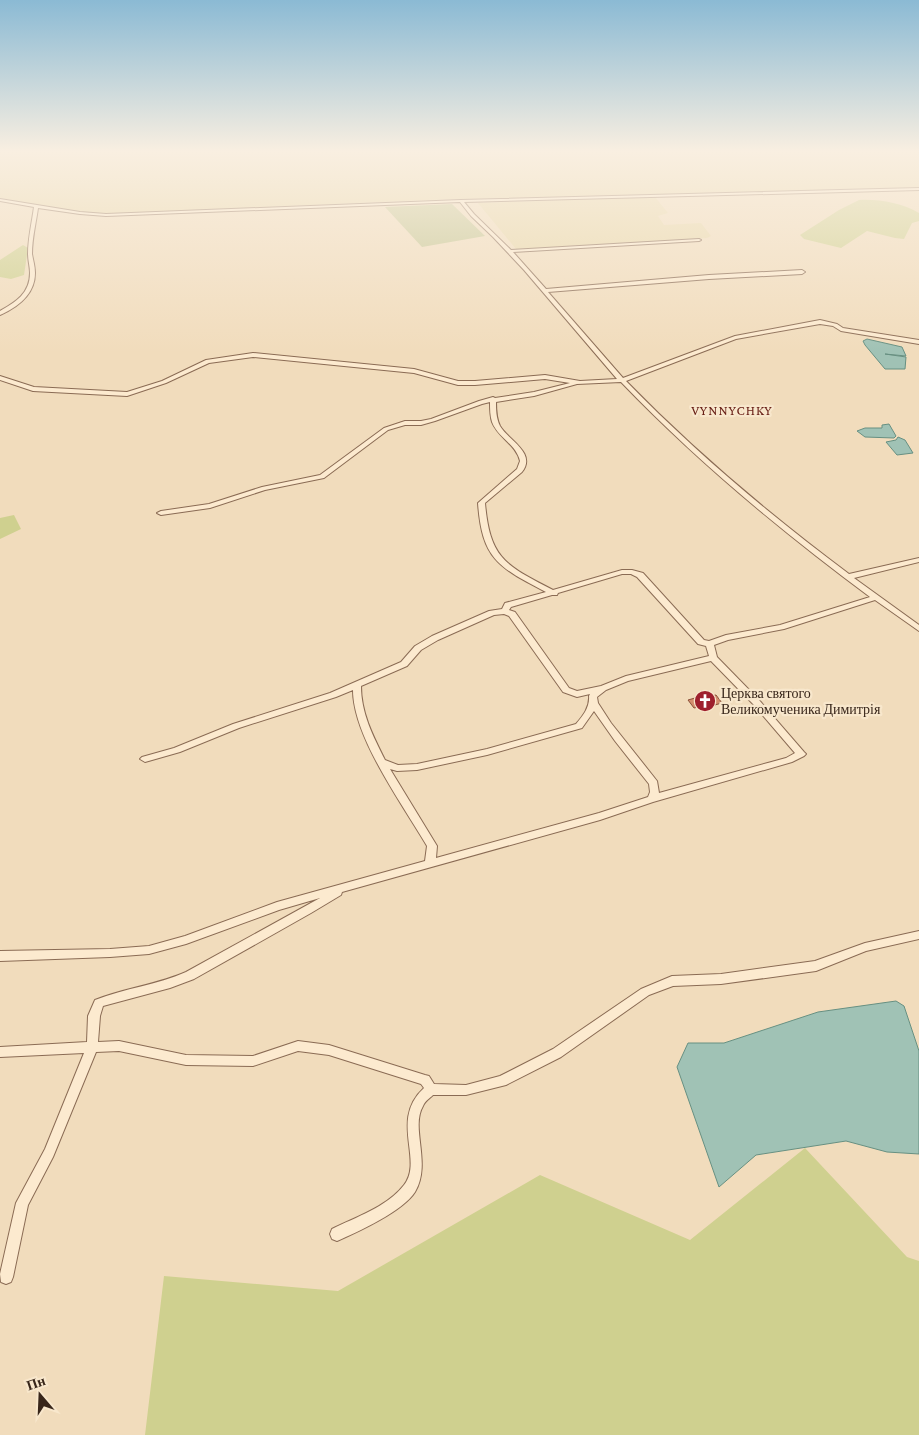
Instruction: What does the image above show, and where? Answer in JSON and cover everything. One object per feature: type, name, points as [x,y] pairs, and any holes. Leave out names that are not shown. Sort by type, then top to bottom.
[{"type":"street","points":[[0,312],[16,304],[31,287],[33,275],[30,265],[31,244],[34,218]]},
{"type":"street","points":[[476,218],[510,251],[622,380],[700,456],[848,577],[919,629]]},
{"type":"street","points":[[510,251],[699,240]]},
{"type":"street","points":[[544,291],[709,277],[802,272]]},
{"type":"street","points":[[162,513],[210,506],[264,488],[322,478],[386,429],[405,423],[421,423],[433,420],[467,406],[493,399],[534,394],[580,383],[622,380],[735,338],[820,322],[835,324],[841,329],[919,342]]},
{"type":"street","points":[[0,378],[33,389],[127,394],[164,382],[208,361],[253,354],[414,371],[458,383],[544,377],[580,383]]},
{"type":"street","points":[[493,399],[495,424],[519,450],[523,461],[521,468],[481,503],[485,538],[493,553],[508,569],[554,593]]},
{"type":"street","points":[[848,577],[919,560]]},
{"type":"street","points":[[505,611],[508,605],[622,572],[632,572],[640,575],[701,642],[710,644],[726,638],[781,627],[877,597]]},
{"type":"street","points":[[146,759],[177,750],[236,726],[333,695],[357,685],[404,664],[418,648],[435,638],[492,613],[505,611],[512,614],[566,690],[582,694],[626,679],[712,658]]},
{"type":"street","points":[[0,956],[149,950],[186,940],[277,906],[600,816],[789,760],[801,754],[756,702],[712,658],[710,644]]},
{"type":"street","points":[[357,685],[357,700],[363,724],[381,762],[432,846],[430,864]]},
{"type":"street","points":[[603,688],[592,696],[593,705],[608,727],[654,783],[655,792],[651,800]]},
{"type":"street","points":[[381,762],[397,768],[417,767],[487,752],[579,726],[593,705]]},
{"type":"street","points":[[6,1277],[22,1203],[49,1153],[92,1047],[94,1016],[100,1003],[116,996],[178,981],[220,961],[255,939],[318,906],[343,888]]},
{"type":"street","points":[[0,1052],[119,1046],[186,1060],[253,1061],[298,1046],[329,1050],[425,1080],[431,1088],[466,1090],[502,1080],[557,1053],[645,992],[672,981],[721,979],[816,966],[865,948],[919,935]]},
{"type":"street","points":[[337,1234],[402,1197],[414,1180],[418,1156],[412,1133],[416,1106],[431,1088]]},
{"type":"shaded area","points":[[490,218],[659,218],[664,225],[701,223],[711,236],[707,238],[516,249]]},
{"type":"shaded area","points":[[867,339],[902,347],[906,356],[885,354],[906,357],[905,369],[885,369],[865,345],[863,341]]},
{"type":"shaded area","points":[[889,424],[896,436],[894,438],[865,437],[857,431],[865,428],[882,428],[882,425]]},
{"type":"shaded area","points":[[898,437],[905,440],[913,453],[897,455],[886,442],[896,440]]},
{"type":"shaded area","points":[[896,1001],[904,1006],[919,1051],[919,1154],[887,1152],[846,1141],[756,1155],[719,1187],[677,1067],[688,1043],[724,1043],[818,1012]]},
{"type":"green space","points":[[395,218],[466,218],[485,236],[422,247]]},
{"type":"green space","points":[[827,218],[919,218],[919,221],[912,223],[904,239],[867,231],[841,248],[804,239],[800,235]]},
{"type":"green space","points":[[23,245],[28,248],[24,275],[11,279],[0,277],[0,260]]},
{"type":"green space","points":[[14,515],[21,529],[0,539],[0,518]]},
{"type":"green space","points":[[805,1148],[907,1257],[919,1261],[919,1435],[145,1435],[164,1276],[338,1291],[540,1175],[690,1240]]},
{"type":"building","name":"Церква святого Великомученика Димитрія","points":[[709,694],[710,696],[716,695],[722,703],[704,708],[703,706],[694,708],[688,700]]},
{"type":"place","name":"Церква святого Великомученика Димитрія","points":[[705,701]]},
{"type":"district","name":"VYNNYCHKY","points":[[732,410]]}]
